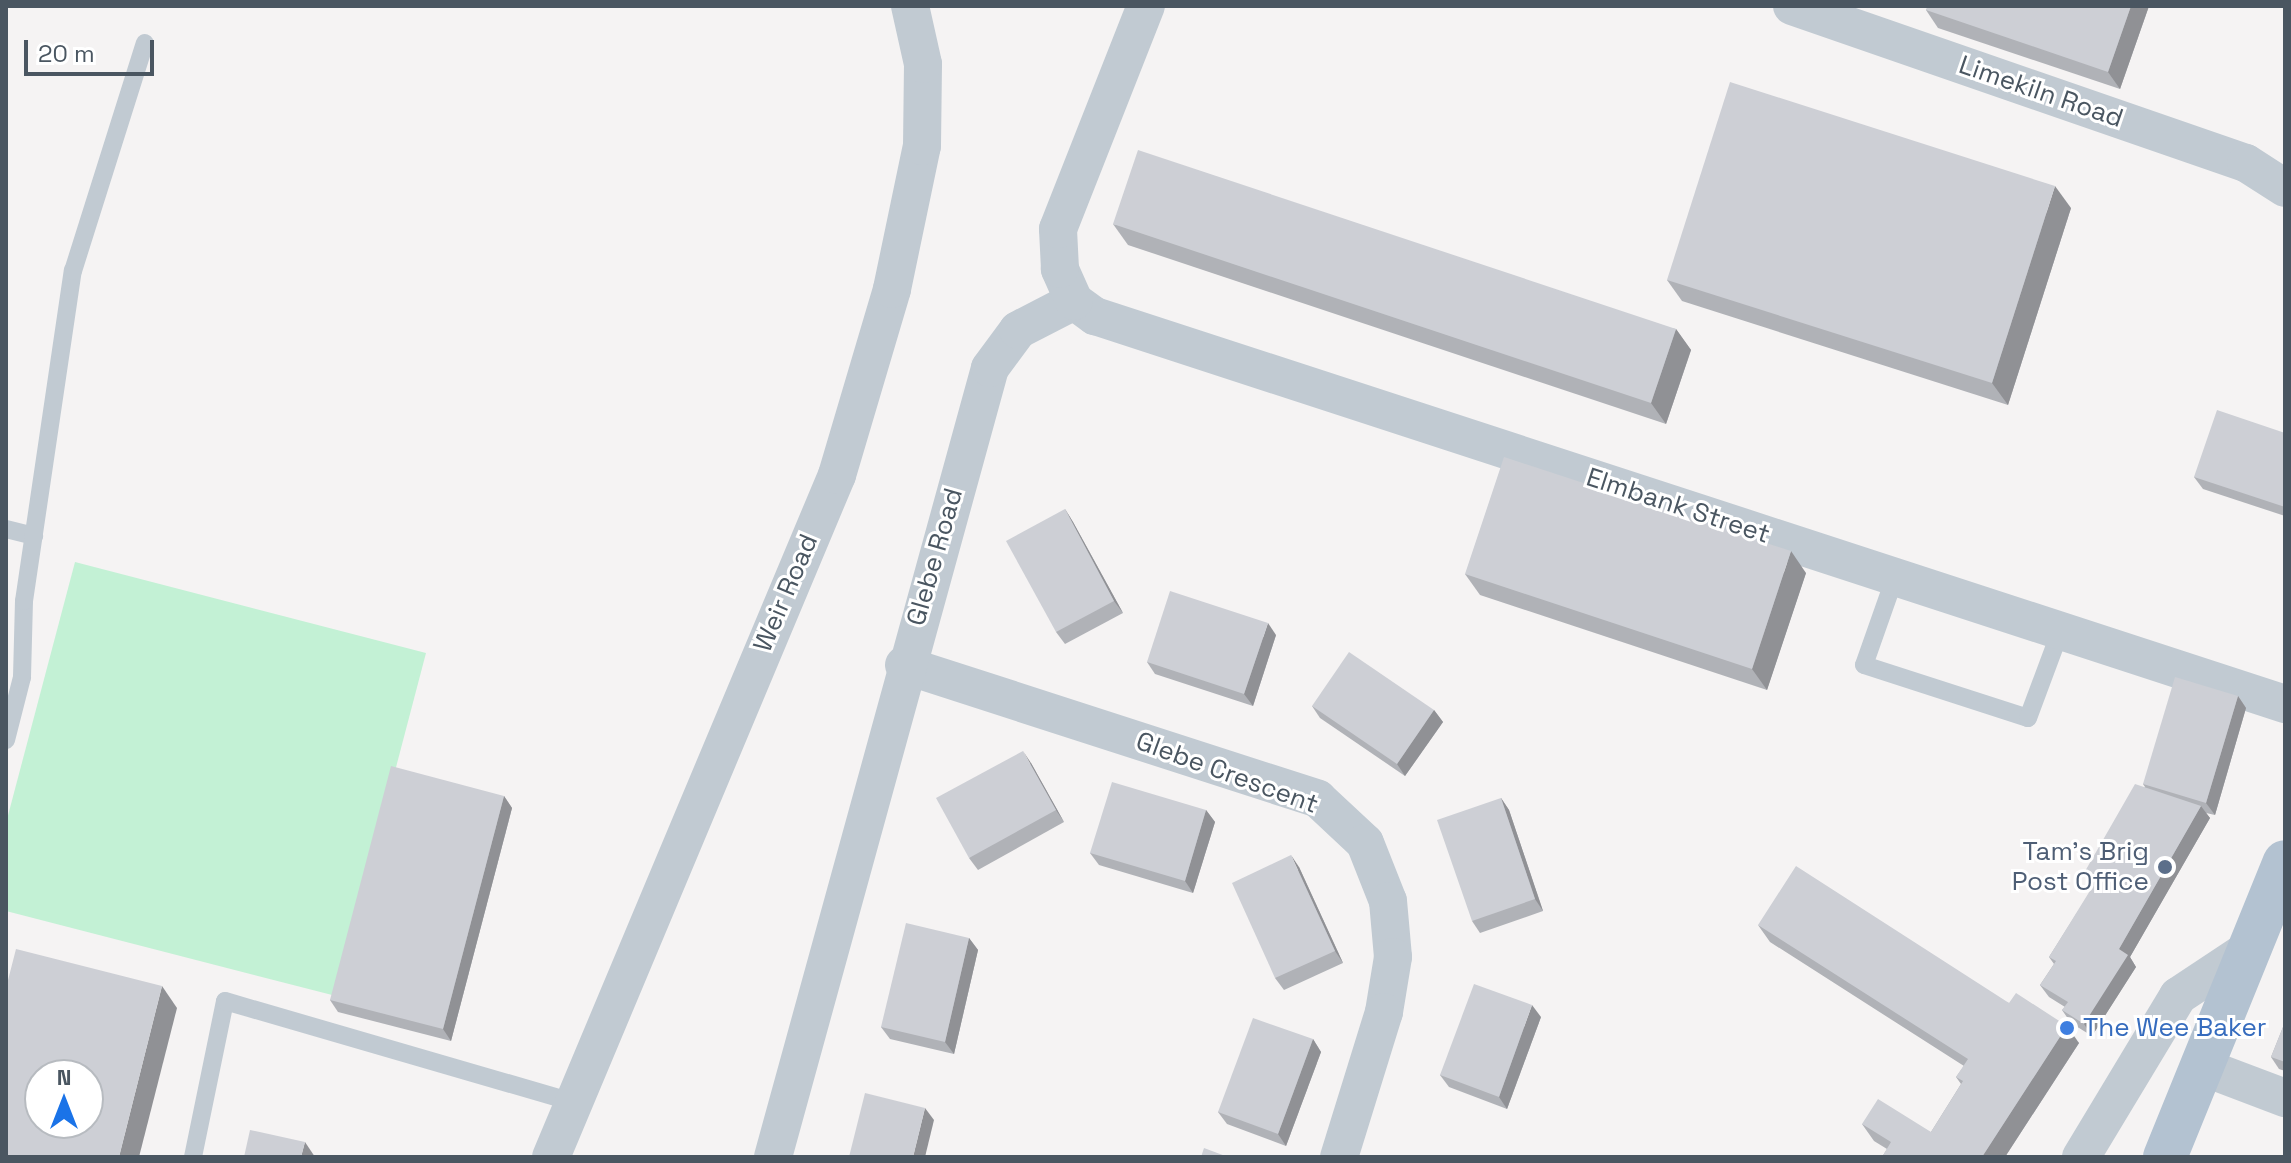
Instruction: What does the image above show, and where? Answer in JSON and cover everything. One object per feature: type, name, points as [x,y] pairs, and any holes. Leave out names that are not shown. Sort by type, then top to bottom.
[{"type":"main road","points":[[2165,1157],[2285,862]]},
{"type":"street","name":"Weir Road","points":[[551,1157],[577,1103],[837,475],[892,289],[922,146],[923,64],[910,6]]},
{"type":"street","points":[[1074,301],[1060,269],[1058,229],[1146,6]]},
{"type":"street","name":"Limekiln Road","points":[[1792,6],[2246,163],[2285,188]]},
{"type":"street","name":"Elmbank Street","points":[[1074,301],[1095,316],[2285,704]]},
{"type":"street","name":"Glebe Road","points":[[773,1157],[904,665],[990,368],[1018,330],[1074,301]]},
{"type":"street","name":"Glebe Crescent","points":[[904,665],[1318,799],[1365,843],[1388,901],[1393,957],[1384,1012],[1339,1157]]},
{"type":"street","points":[[2081,1157],[2178,996],[2252,947]]},
{"type":"street","points":[[2203,1067],[2285,1098]]},
{"type":"lane","points":[[6,740],[22,677],[34,536],[73,271],[145,43]]},
{"type":"lane","points":[[6,529],[34,536]]},
{"type":"lane","points":[[1895,577],[1864,665],[2028,718],[2060,632]]},
{"type":"lane","points":[[193,1157],[225,1001],[577,1103]]},
{"type":"green space","points":[[75,562],[426,653],[336,996],[6,911],[6,823]]},
{"type":"building","points":[[1928,6],[2131,6],[2108,72],[1926,10]]},
{"type":"building","points":[[1730,82],[2055,186],[1992,383],[1667,280]]},
{"type":"building","points":[[1138,150],[1676,329],[1651,403],[1113,224]]},
{"type":"building","points":[[2217,410],[2285,433],[2285,507],[2194,477]]},
{"type":"building","points":[[1504,457],[1791,551],[1752,669],[1465,574]]},
{"type":"building","points":[[1065,509],[1114,601],[1056,632],[1006,541]]},
{"type":"building","points":[[1170,591],[1268,623],[1244,694],[1147,662]]},
{"type":"building","points":[[1349,652],[1434,710],[1397,764],[1312,706]]},
{"type":"building","points":[[2175,677],[2238,696],[2206,803],[2143,784]]},
{"type":"building","points":[[1023,751],[1056,810],[969,858],[936,798]]},
{"type":"building","points":[[391,766],[504,796],[443,1029],[330,1000]]},
{"type":"building","points":[[1112,782],[1206,810],[1185,881],[1090,853]]},
{"type":"building","points":[[2135,784],[2201,806],[2119,949],[2128,955],[2084,1024],[2062,1010],[2068,1002],[2040,985],[2056,961],[2049,957],[2096,881],[2084,873]]},
{"type":"building","points":[[1501,798],[1535,899],[1472,921],[1437,820]]},
{"type":"building","points":[[1291,855],[1335,951],[1275,978],[1232,883]]},
{"type":"building","points":[[1796,866],[2009,1003],[2016,993],[2067,1026],[1982,1157],[1882,1157],[1891,1142],[1862,1124],[1878,1099],[1931,1132],[1963,1081],[1956,1077],[1968,1059],[1758,925]]},
{"type":"building","points":[[906,923],[969,938],[945,1042],[881,1027]]},
{"type":"building","points":[[16,949],[162,986],[119,1157],[6,1157],[6,988]]},
{"type":"building","points":[[1474,984],[1532,1005],[1499,1097],[1440,1075]]},
{"type":"building","points":[[1253,1018],[1313,1039],[1278,1134],[1218,1112]]},
{"type":"building","points":[[2285,1022],[2285,1062],[2271,1057]]},
{"type":"building","points":[[865,1093],[925,1108],[913,1157],[849,1157]]},
{"type":"building","points":[[250,1130],[305,1142],[301,1157],[244,1157]]},
{"type":"building","points":[[1204,1148],[1228,1157],[1201,1157]]},
{"type":"place","name":"Tam's Brig Post Office","points":[[2165,867]]},
{"type":"place","name":"The Wee Baker","points":[[2067,1028]]}]
